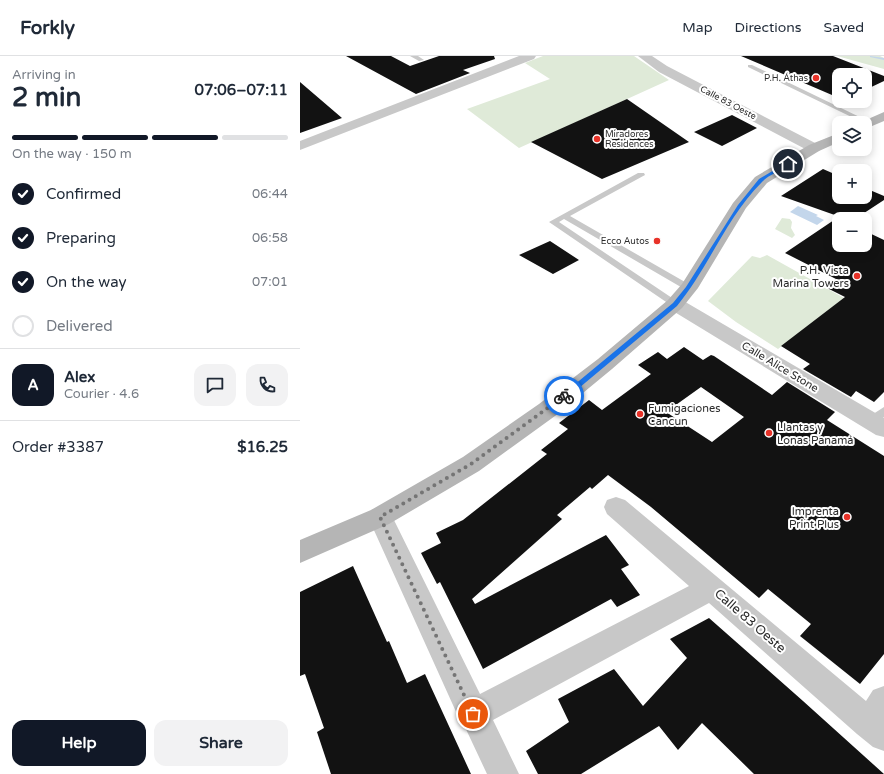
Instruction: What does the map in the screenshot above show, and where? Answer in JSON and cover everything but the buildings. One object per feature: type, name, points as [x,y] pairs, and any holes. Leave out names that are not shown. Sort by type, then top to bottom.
[{"type":"main road","points":[[872,122],[884,116]]},
{"type":"main road","points":[[300,552],[380,517],[471,464],[547,410],[605,364],[682,296],[739,206],[761,180],[814,148],[832,140]]},
{"type":"street","points":[[300,146],[530,56]]},
{"type":"street","name":"Calle 83 Oeste","points":[[644,56],[663,69],[814,148]]},
{"type":"street","name":"Calle Alice Stone","points":[[682,296],[880,421]]},
{"type":"street","name":"Calle 83 Oeste","points":[[616,506],[711,588],[879,720]]},
{"type":"street","points":[[380,517],[503,774]]},
{"type":"street","points":[[473,714],[711,588]]},
{"type":"lane","points":[[413,56],[421,60]]},
{"type":"lane","points":[[750,66],[851,116]]},
{"type":"lane","points":[[641,175],[553,222],[682,296]]},
{"type":"lane","points":[[564,216],[682,296]]},
{"type":"green space","points":[[543,56],[634,56],[669,80],[519,148],[467,109],[550,79],[525,63]]},
{"type":"green space","points":[[837,56],[880,56],[884,58],[884,69]]},
{"type":"green space","points":[[782,218],[790,219],[792,222],[791,228],[795,235],[792,238],[775,229]]},
{"type":"green space","points":[[767,255],[844,298],[778,349],[736,322],[708,301],[752,256],[760,258]]},
{"type":"water","points":[[798,206],[818,215],[816,216],[824,220],[817,225],[790,212]]},
{"type":"waterway","points":[[872,56],[884,59]]},
{"type":"way so far","points":[[473,714],[380,517],[471,464],[547,410],[564,396]]},
{"type":"place","name":"P.H. Áthas","points":[[816,78]]},
{"type":"place","name":"Miradores Residences","points":[[597,139]]},
{"type":"place","name":"Ecco Autos","points":[[657,241]]},
{"type":"place","name":"P.H. Vista Marina Towers","points":[[857,276]]},
{"type":"place","name":"Fumigaciones Cancun","points":[[640,414]]},
{"type":"place","name":"Llantas y Lonas Panamá","points":[[769,433]]},
{"type":"place","name":"Imprenta Print Plus","points":[[847,517]]},
{"type":"route","points":[[564,396],[605,364],[675,304],[689,288],[739,206],[761,180],[788,164]]}]
